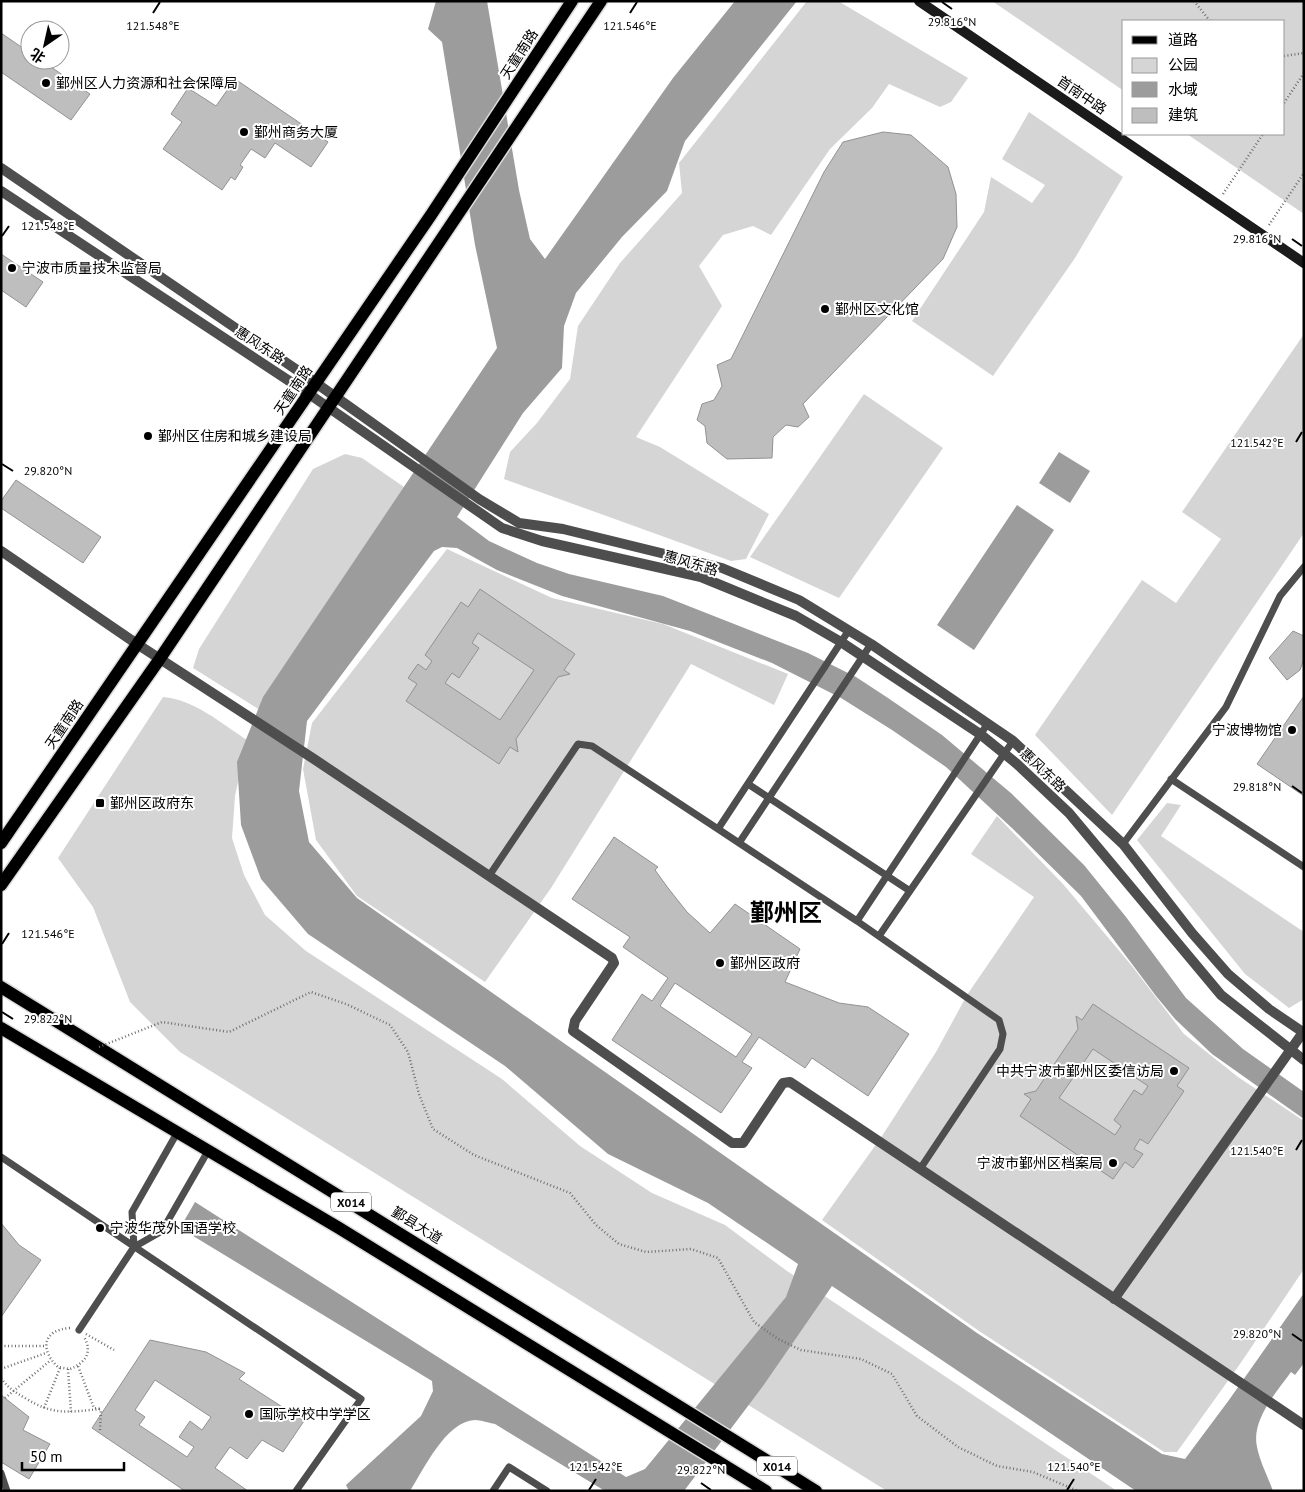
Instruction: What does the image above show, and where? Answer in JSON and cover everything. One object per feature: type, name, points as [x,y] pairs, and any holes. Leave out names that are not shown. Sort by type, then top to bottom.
[{"type":"main road","name":"天童南路","points":[[1,843],[431,215],[572,1]]},
{"type":"main road","points":[[1,884],[159,660],[600,1]]},
{"type":"main road","name":"首南中路","points":[[918,1],[1304,263]]},
{"type":"main road","name":"鄞县大道","points":[[1,987],[701,1418],[816,1491]]},
{"type":"main road","name":"X014","points":[[1,1028],[672,1431],[766,1491]]},
{"type":"street","name":"惠风东路","points":[[1,168],[336,396],[479,499],[519,523],[563,529],[722,568],[799,600],[871,644],[1013,740],[1124,844],[1192,933],[1228,974],[1269,1009],[1303,1032]]},
{"type":"street","name":"惠风东路","points":[[1,191],[309,394],[470,508],[502,528],[542,541],[701,577],[796,616],[863,656],[980,734],[1004,753],[1069,813],[1221,995],[1290,1051],[1304,1060]]},
{"type":"street","points":[[1,551],[159,660],[314,759],[612,958],[614,963],[575,1021],[573,1032],[732,1143],[743,1143],[783,1083],[790,1082],[1304,1425]]},
{"type":"street","points":[[1114,1299],[1303,1032]]},
{"type":"lane","points":[[1124,844],[1170,779],[1226,707],[1280,596],[1304,567]]},
{"type":"lane","points":[[718,829],[849,630]]},
{"type":"lane","points":[[739,843],[871,644]]},
{"type":"lane","points":[[857,921],[988,723]]},
{"type":"lane","points":[[879,936],[1013,740]]},
{"type":"lane","points":[[489,876],[578,744],[592,746],[857,921],[999,1020],[1003,1034],[1000,1049],[920,1169]]},
{"type":"lane","points":[[1170,779],[1304,867]]},
{"type":"lane","points":[[748,784],[910,891]]},
{"type":"lane","points":[[134,1247],[132,1211],[177,1132]]},
{"type":"lane","points":[[79,1330],[134,1247],[163,1230],[208,1151]]},
{"type":"lane","points":[[1,1158],[361,1399],[296,1491]]},
{"type":"lane","points":[[493,1491],[509,1467],[547,1491]]},
{"type":"lane","points":[[1,1474],[7,1491]]},
{"type":"path","points":[[1194,1],[1209,20]]},
{"type":"path","points":[[1285,56],[1304,53]]},
{"type":"path","points":[[1285,101],[1304,73]]},
{"type":"path","points":[[1216,203],[1262,135]]},
{"type":"path","points":[[1263,235],[1304,173]]},
{"type":"path","points":[[99,1047],[162,1022],[229,1032],[311,992],[346,1004],[390,1025],[408,1052],[419,1094],[433,1129],[474,1155],[570,1193],[596,1225],[619,1244],[646,1252],[691,1249],[718,1258],[754,1322],[778,1339],[802,1350],[861,1359],[892,1374],[917,1416],[958,1447],[996,1466],[1033,1472],[1078,1491]]},
{"type":"path","points":[[79,1330],[87,1343],[86,1359],[78,1366],[68,1369],[60,1368],[46,1353],[45,1346],[48,1338],[61,1329],[79,1330],[114,1350]]},
{"type":"path","points":[[1,1346],[45,1346]]},
{"type":"path","points":[[1,1369],[46,1353]]},
{"type":"path","points":[[5,1398],[15,1392],[51,1360]]},
{"type":"path","points":[[78,1366],[94,1408],[101,1408]]},
{"type":"path","points":[[44,1408],[60,1368]]},
{"type":"path","points":[[68,1369],[71,1412]]},
{"type":"path","points":[[1,1378],[15,1392],[44,1408],[71,1412],[101,1408]]},
{"type":"path","points":[[100,1430],[101,1408]]},
{"type":"green space","points":[[807,1],[838,1],[968,78],[951,102],[940,107],[889,84],[872,108],[830,149],[771,235],[753,226],[723,235],[699,266],[722,306],[636,437],[660,447],[769,514],[746,559],[731,561],[504,479],[510,452],[537,423],[570,379],[578,326],[620,263],[682,193],[679,163]]},
{"type":"green space","points":[[992,1],[1304,1],[1304,214],[1188,135],[1285,135],[1285,20],[1122,20],[1122,90]]},
{"type":"green space","points":[[1029,112],[1123,177],[1075,258],[993,376],[912,321],[984,212],[991,177],[1032,203],[1045,185],[1002,159]]},
{"type":"green space","points":[[1304,334],[1304,533],[1112,815],[1035,735],[1142,580],[1176,603],[1221,539],[1182,512]]},
{"type":"green space","points":[[864,394],[943,448],[839,598],[750,557]]},
{"type":"green space","points":[[345,454],[362,458],[404,487],[263,712],[193,668],[199,649],[313,469]]},
{"type":"green space","points":[[447,549],[552,598],[663,624],[788,674],[774,705],[691,664],[551,888],[485,982],[357,896],[316,840],[303,769],[312,723]]},
{"type":"green space","points":[[163,697],[185,702],[196,707],[247,740],[235,796],[232,838],[244,875],[265,915],[306,951],[502,1079],[580,1146],[652,1193],[725,1225],[787,1271],[1117,1491],[887,1491],[180,1052],[130,1002],[93,907],[58,858]]},
{"type":"green space","points":[[1167,803],[1181,805],[1161,836],[1304,932],[1304,999],[1289,1008],[1245,974],[1137,840]]},
{"type":"green space","points":[[997,816],[1063,884],[1132,966],[1184,1034],[1238,1077],[1304,1121],[1304,1269],[1240,1364],[1177,1452],[1164,1452],[979,1331],[822,1220],[882,1136],[936,1052],[967,995],[1034,897],[971,854]]},
{"type":"water","points":[[436,1],[487,1],[519,190],[530,239],[545,259],[673,78],[735,1],[797,1],[685,141],[667,191],[622,237],[576,293],[564,326],[562,368],[523,413],[457,517],[489,541],[537,563],[569,574],[663,596],[808,653],[856,677],[942,735],[1012,794],[1084,865],[1126,917],[1186,998],[1243,1049],[1304,1092],[1304,1119],[1212,1054],[1175,1019],[1081,896],[946,767],[892,730],[841,698],[772,663],[690,631],[562,596],[497,570],[457,548],[442,547],[434,551],[307,721],[299,791],[309,842],[357,898],[977,1333],[1162,1454],[1185,1459],[1304,1293],[1304,1363],[1295,1375],[1291,1372],[1266,1407],[1261,1417],[1256,1437],[1262,1464],[1273,1491],[1136,1491],[832,1286],[763,1386],[684,1491],[605,1491],[495,1424],[475,1420],[464,1422],[445,1437],[410,1491],[349,1491],[346,1485],[421,1416],[433,1391],[432,1381],[180,1228],[195,1202],[626,1477],[645,1469],[786,1297],[798,1264],[708,1203],[608,1154],[505,1066],[308,934],[261,879],[241,825],[237,762],[263,697],[497,348],[475,245],[442,42],[428,29]]},
{"type":"water","points":[[1059,452],[1090,471],[1070,503],[1039,483]]},
{"type":"water","points":[[1017,505],[1054,530],[974,650],[937,625]]},
{"type":"building","name":"鄞州区人力资源和社会保障局","points":[[1,33],[20,46],[20,70],[55,70],[90,94],[71,120],[1,72]]},
{"type":"building","name":"鄞州商务大厦","points":[[235,79],[328,142],[311,167],[275,143],[265,158],[251,149],[240,165],[243,167],[235,180],[231,177],[222,190],[163,149],[182,122],[171,114],[188,88],[216,106]]},
{"type":"building","name":"鄞州区文化馆","points":[[883,132],[911,135],[948,167],[956,194],[957,227],[943,259],[803,404],[809,417],[798,427],[786,425],[773,437],[772,458],[727,459],[707,443],[705,426],[697,420],[702,404],[714,400],[722,386],[717,365],[731,359],[824,172],[843,142]]},
{"type":"building","name":"宁波市质量技术监督局","points":[[1,254],[43,282],[26,307],[1,290]]},
{"type":"building","points":[[16,480],[101,537],[83,563],[1,508],[1,501]]},
{"type":"building","points":[[480,589],[575,654],[564,670],[570,674],[558,677],[516,739],[518,752],[510,747],[499,764],[406,701],[417,684],[408,678],[418,664],[426,670],[432,661],[425,655],[461,602],[468,607]],"holes":[[[478,633],[534,670],[500,720],[445,683],[452,673],[459,678],[479,648],[472,643]]]},
{"type":"building","points":[[1293,631],[1304,636],[1304,659],[1300,670],[1287,680],[1269,658]]},
{"type":"building","name":"宁波博物馆","points":[[1304,696],[1304,796],[1257,764]]},
{"type":"building","name":"鄞州区政府","points":[[614,837],[658,867],[655,870],[668,888],[687,912],[710,933],[735,904],[800,949],[785,982],[839,1003],[868,1007],[909,1034],[868,1096],[812,1058],[805,1068],[759,1037],[742,1062],[752,1068],[721,1113],[612,1040],[642,994],[652,1001],[668,978],[623,947],[630,937],[572,899]],"holes":[[[675,983],[752,1034],[736,1057],[660,1006]]]},
{"type":"building","points":[[1093,1004],[1189,1068],[1177,1086],[1184,1091],[1148,1144],[1140,1139],[1134,1149],[1143,1154],[1133,1168],[1125,1162],[1113,1179],[1020,1116],[1031,1099],[1024,1094],[1036,1091],[1078,1029],[1076,1016],[1082,1020]],"holes":[[[1093,1049],[1148,1086],[1142,1095],[1134,1090],[1114,1120],[1121,1126],[1115,1135],[1059,1098]]]},
{"type":"building","points":[[1,1223],[19,1245],[41,1260],[1,1317]]},
{"type":"building","name":"国际学校中学学区","points":[[150,1340],[206,1352],[245,1373],[239,1379],[304,1421],[283,1452],[262,1440],[247,1459],[230,1447],[215,1468],[248,1491],[185,1491],[92,1428]],"holes":[[[155,1380],[211,1417],[202,1430],[190,1421],[179,1437],[194,1447],[187,1457],[139,1425],[145,1417],[135,1410]]]},
{"type":"building","points":[[1,1395],[29,1417],[23,1430],[50,1444],[29,1479],[1,1462]]},
{"type":"place","name":"鄞州区人力资源和社会保障局","points":[[46,83]]},
{"type":"place","name":"鄞州商务大厦","points":[[244,132]]},
{"type":"place","name":"宁波市质量技术监督局","points":[[12,268]]},
{"type":"place","name":"鄞州区文化馆","points":[[825,309]]},
{"type":"place","name":"鄞州区住房和城乡建设局","points":[[148,436]]},
{"type":"place","name":"宁波博物馆","points":[[1292,730]]},
{"type":"place","name":"鄞州区政府东","points":[[100,803]]},
{"type":"place","name":"鄞州区政府","points":[[720,963]]},
{"type":"place","name":"中共宁波市鄞州区委信访局","points":[[1174,1071]]},
{"type":"place","name":"宁波市鄞州区档案局","points":[[1113,1163]]},
{"type":"place","name":"宁波华茂外国语学校","points":[[100,1228]]},
{"type":"place","name":"国际学校中学学区","points":[[249,1414]]},
{"type":"district","name":"鄞州区","points":[[786,912]]}]
